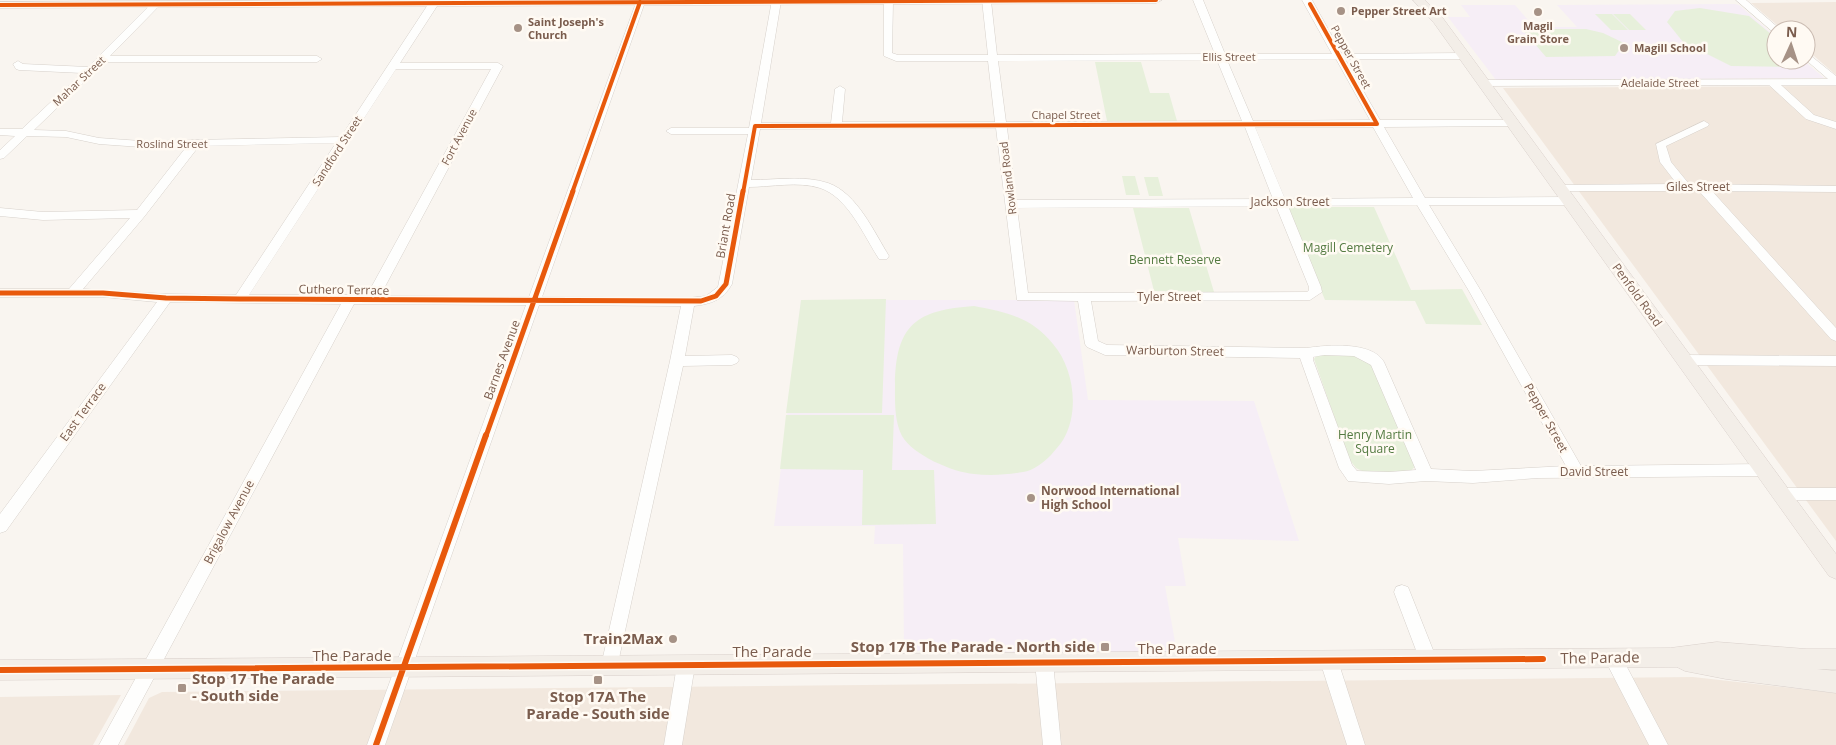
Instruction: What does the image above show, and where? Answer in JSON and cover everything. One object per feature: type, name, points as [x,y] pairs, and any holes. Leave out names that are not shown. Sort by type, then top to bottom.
[{"type":"main road","points":[[0,4],[102,2],[156,4],[506,1],[1156,0]]},
{"type":"main road","name":"Penfold Road","points":[[1418,0],[1438,20],[1836,570]]},
{"type":"main road","name":"Penfold Road","points":[[1428,0],[1438,20]]},
{"type":"main road","name":"The Parade","points":[[0,670],[1670,658],[1717,652],[1806,659],[1836,659]]},
{"type":"main road","name":"The Parade","points":[[1670,658],[1726,669],[1836,682]]},
{"type":"street","name":"Pepper Street","points":[[1307,0],[1577,472]]},
{"type":"street","points":[[1741,0],[1766,21]]},
{"type":"street","name":"Barnes Avenue","points":[[376,745],[533,301],[633,1]]},
{"type":"street","name":"Ellis Street","points":[[888,1],[887,54],[890,57],[907,59],[1464,56]]},
{"type":"street","name":"Rowland Road","points":[[986,1],[995,58],[1022,297]]},
{"type":"street","name":"Briant Road","points":[[688,302],[714,298],[722,292],[726,284],[776,2]]},
{"type":"street","points":[[1199,2],[1280,202]]},
{"type":"street","name":"Sandford Street","points":[[240,300],[434,3]]},
{"type":"street","name":"Mahar Street","points":[[0,156],[92,70],[156,4]]},
{"type":"street","points":[[102,59],[317,59]]},
{"type":"street","points":[[18,64],[19,67],[30,69],[92,70]]},
{"type":"street","points":[[1816,65],[1836,82]]},
{"type":"street","name":"Fort Avenue","points":[[371,300],[498,66],[394,66]]},
{"type":"street","points":[[1771,82],[1810,117],[1836,126]]},
{"type":"street","name":"Adelaide Street","points":[[1483,83],[1836,82]]},
{"type":"street","points":[[836,126],[840,89]]},
{"type":"street","name":"Chapel Street","points":[[671,131],[836,126],[1512,123]]},
{"type":"street","points":[[1686,187],[1660,152],[1661,144],[1704,124]]},
{"type":"street","name":"Roslind Street","points":[[0,132],[66,134],[99,142],[141,144],[344,140]]},
{"type":"street","points":[[72,293],[140,214],[194,144]]},
{"type":"street","points":[[744,184],[810,184],[825,186],[844,200],[883,256]]},
{"type":"street","name":"Giles Street","points":[[1564,195],[1686,187],[1836,189]]},
{"type":"street","points":[[1702,187],[1836,336]]},
{"type":"street","name":"Jackson Street","points":[[1012,204],[1421,202],[1564,195]]},
{"type":"street","name":"Tyler Street","points":[[1022,297],[1306,297],[1315,294],[1315,287],[1280,202]]},
{"type":"street","points":[[0,212],[43,216],[140,214]]},
{"type":"street","name":"Cuthero Terrace","points":[[0,293],[112,293],[166,298],[240,300],[688,302]]},
{"type":"street","name":"East Terrace","points":[[0,526],[166,298]]},
{"type":"street","name":"Warburton Street","points":[[1084,298],[1092,344],[1105,350],[1307,353]]},
{"type":"street","name":"Brigalow Avenue","points":[[108,745],[350,299]]},
{"type":"street","points":[[610,666],[677,361],[688,302]]},
{"type":"street","points":[[1360,352],[1371,355],[1377,362],[1426,475],[1389,478],[1353,477],[1346,468],[1306,360],[1307,353],[1360,352]]},
{"type":"street","points":[[677,361],[732,360]]},
{"type":"street","points":[[1684,360],[1836,361]]},
{"type":"street","name":"David Street","points":[[1426,475],[1473,477],[1538,472],[1764,470]]},
{"type":"street","points":[[1781,494],[1836,494]]},
{"type":"street","points":[[1402,592],[1428,660]]},
{"type":"street","points":[[1613,658],[1659,745]]},
{"type":"street","points":[[1329,660],[1356,745]]},
{"type":"street","points":[[1044,662],[1052,745]]},
{"type":"street","points":[[673,745],[686,665]]},
{"type":"shaded area","points":[[1836,2],[1836,75],[1816,58],[1816,20],[1771,20],[1751,3]]},
{"type":"shaded area","name":"Magill School","points":[[1461,5],[1515,5],[1534,27],[1577,27],[1557,5],[1739,5],[1766,28],[1766,70],[1815,70],[1824,78],[1496,80],[1448,17],[1470,17]]},
{"type":"shaded area","points":[[1836,86],[1836,541],[1503,88]]},
{"type":"shaded area","name":"Norwood International High School","points":[[801,300],[1074,300],[1088,400],[1254,401],[1299,541],[1178,538],[1186,586],[1165,586],[1177,653],[904,651],[903,544],[874,544],[875,526],[774,526]]},
{"type":"shaded area","points":[[1693,677],[1836,693],[1836,745],[124,745],[149,698],[162,692]]},
{"type":"shaded area","points":[[121,695],[93,745],[0,745],[0,697]]},
{"type":"green space","points":[[1700,8],[1749,16],[1766,30],[1766,67],[1731,66],[1683,42],[1667,22],[1675,11]]},
{"type":"green space","points":[[1595,14],[1612,14],[1628,30],[1611,30]]},
{"type":"green space","points":[[1613,14],[1630,14],[1646,30],[1629,30]]},
{"type":"green space","points":[[1522,29],[1586,29],[1603,33],[1624,43],[1615,56],[1546,57]]},
{"type":"green space","points":[[1095,62],[1141,62],[1150,93],[1169,93],[1177,121],[1107,121]]},
{"type":"green space","points":[[1122,176],[1135,176],[1140,195],[1126,195]]},
{"type":"green space","points":[[1144,177],[1158,177],[1163,196],[1149,196]]},
{"type":"green space","name":"Magill Cemetery","points":[[1287,207],[1374,207],[1411,290],[1462,289],[1482,325],[1426,324],[1415,301],[1325,300]]},
{"type":"green space","name":"Bennett Reserve","points":[[1133,208],[1189,208],[1214,292],[1154,291]]},
{"type":"green space","points":[[886,299],[882,413],[786,413],[801,300]]},
{"type":"green space","points":[[974,306],[1017,317],[1027,322],[1045,335],[1066,365],[1070,378],[1073,404],[1072,417],[1068,429],[1062,442],[1051,455],[1031,470],[986,475],[955,470],[915,450],[907,443],[899,430],[896,410],[896,364],[905,334],[924,317],[938,311]]},
{"type":"green space","name":"Henry Martin Square","points":[[1360,355],[1372,363],[1417,465],[1408,473],[1366,473],[1356,468],[1349,459],[1314,359],[1316,356]]},
{"type":"green space","points":[[786,415],[894,415],[892,470],[934,470],[936,524],[862,525],[863,470],[780,469]]},
{"type":"cycle path","points":[[0,5],[1156,0]]},
{"type":"cycle path","points":[[376,745],[640,2]]},
{"type":"cycle path","points":[[0,293],[103,293],[166,298],[240,299],[701,301],[716,296],[726,284],[755,126],[1377,124],[1310,4]]},
{"type":"cycle path","points":[[0,670],[1543,659]]},
{"type":"place","name":"Pepper Street Art","points":[[1341,11]]},
{"type":"place","name":"Magil Grain Store","points":[[1538,12]]},
{"type":"place","name":"Saint Joseph's Church","points":[[518,28]]},
{"type":"place","name":"Magill School","points":[[1624,48]]},
{"type":"place","name":"Norwood International High School","points":[[1031,498]]},
{"type":"place","name":"Train2Max","points":[[673,639]]},
{"type":"place","name":"Stop 17B The Parade - North side","points":[[1105,647]]},
{"type":"place","name":"Stop 17A The Parade - South side","points":[[598,680]]},
{"type":"place","name":"Stop 17 The Parade - South side","points":[[182,688]]}]
